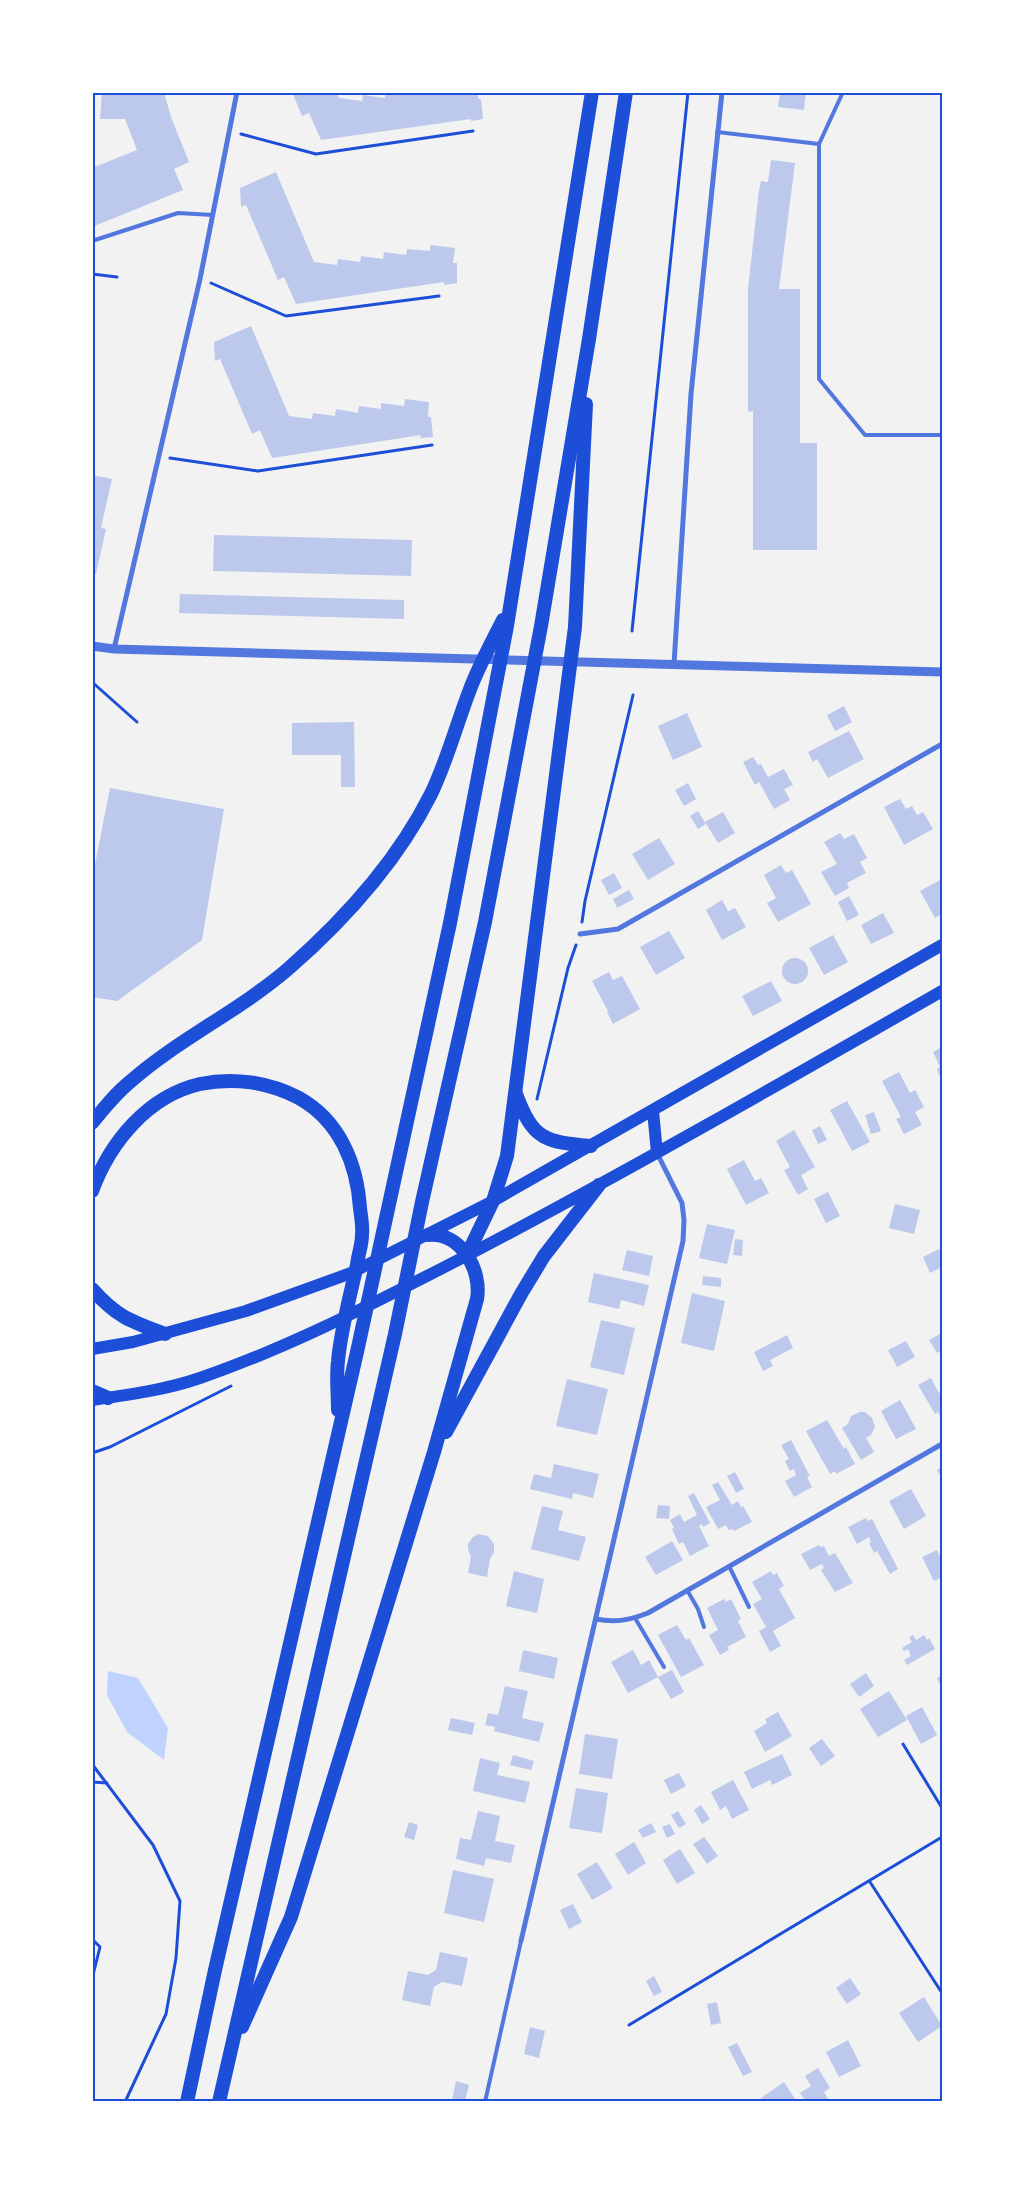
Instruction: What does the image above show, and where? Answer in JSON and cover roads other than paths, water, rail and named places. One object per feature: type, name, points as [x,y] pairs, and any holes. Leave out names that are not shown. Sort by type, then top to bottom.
[{"type":"highway","points":[[187,2102],[215,1970],[338,1431],[358,1352],[450,922],[494,691],[503,626],[510,603],[592,92]]},
{"type":"highway","points":[[220,2102],[228,2058],[396,1334],[422,1202],[485,922],[530,692],[590,339],[626,92]]},
{"type":"highway","points":[[467,1255],[494,1201],[507,1156],[575,627],[590,339]]},
{"type":"highway","points":[[92,1122],[116,1095],[145,1069],[286,970],[320,940],[367,891],[410,830],[430,795],[451,748],[469,690],[503,626]]},
{"type":"highway","points":[[92,1191],[108,1158],[123,1136],[155,1103],[170,1094],[191,1086],[236,1080],[259,1084],[288,1092],[307,1103],[326,1119],[341,1139],[357,1177],[362,1234],[338,1362],[338,1431]]},
{"type":"highway","points":[[515,1091],[530,1125],[542,1137],[561,1144],[591,1146]]},
{"type":"highway","points":[[434,1452],[520,1294],[544,1256],[600,1186]]},
{"type":"highway","points":[[228,2058],[290,1917],[434,1452],[479,1292],[477,1278],[467,1255],[454,1241],[445,1236],[428,1236]]},
{"type":"highway","points":[[92,1289],[108,1307],[130,1321],[165,1334]]},
{"type":"highway","points":[[92,1391],[108,1398]]},
{"type":"main road","points":[[92,1349],[133,1342],[246,1311],[351,1273],[428,1236],[494,1201],[942,946]]},
{"type":"main road","points":[[92,1400],[198,1378],[294,1342],[331,1325],[600,1186],[942,991]]},
{"type":"main road","points":[[653,1111],[657,1152]]},
{"type":"street","points":[[114,649],[200,279],[237,92]]},
{"type":"street","points":[[674,664],[691,394],[722,92]]},
{"type":"street","points":[[92,646],[114,649],[942,672]]},
{"type":"street","points":[[580,934],[618,929],[942,744]]},
{"type":"street","points":[[521,1941],[682,1241],[684,1220],[682,1203],[657,1152]]},
{"type":"street","points":[[596,1618],[614,1621],[635,1618],[942,1444]]},
{"type":"lane","points":[[843,92],[819,144],[818,379],[866,435],[942,435]]},
{"type":"lane","points":[[717,132],[819,144]]},
{"type":"lane","points":[[92,241],[178,213],[213,215]]},
{"type":"lane","points":[[729,1566],[749,1607]]},
{"type":"lane","points":[[687,1590],[698,1609],[704,1627]]},
{"type":"lane","points":[[635,1618],[664,1667]]},
{"type":"lane","points":[[485,2102],[521,1941]]},
{"type":"water","points":[[108,1671],[138,1678],[168,1728],[164,1760],[127,1732],[107,1695]]}]
